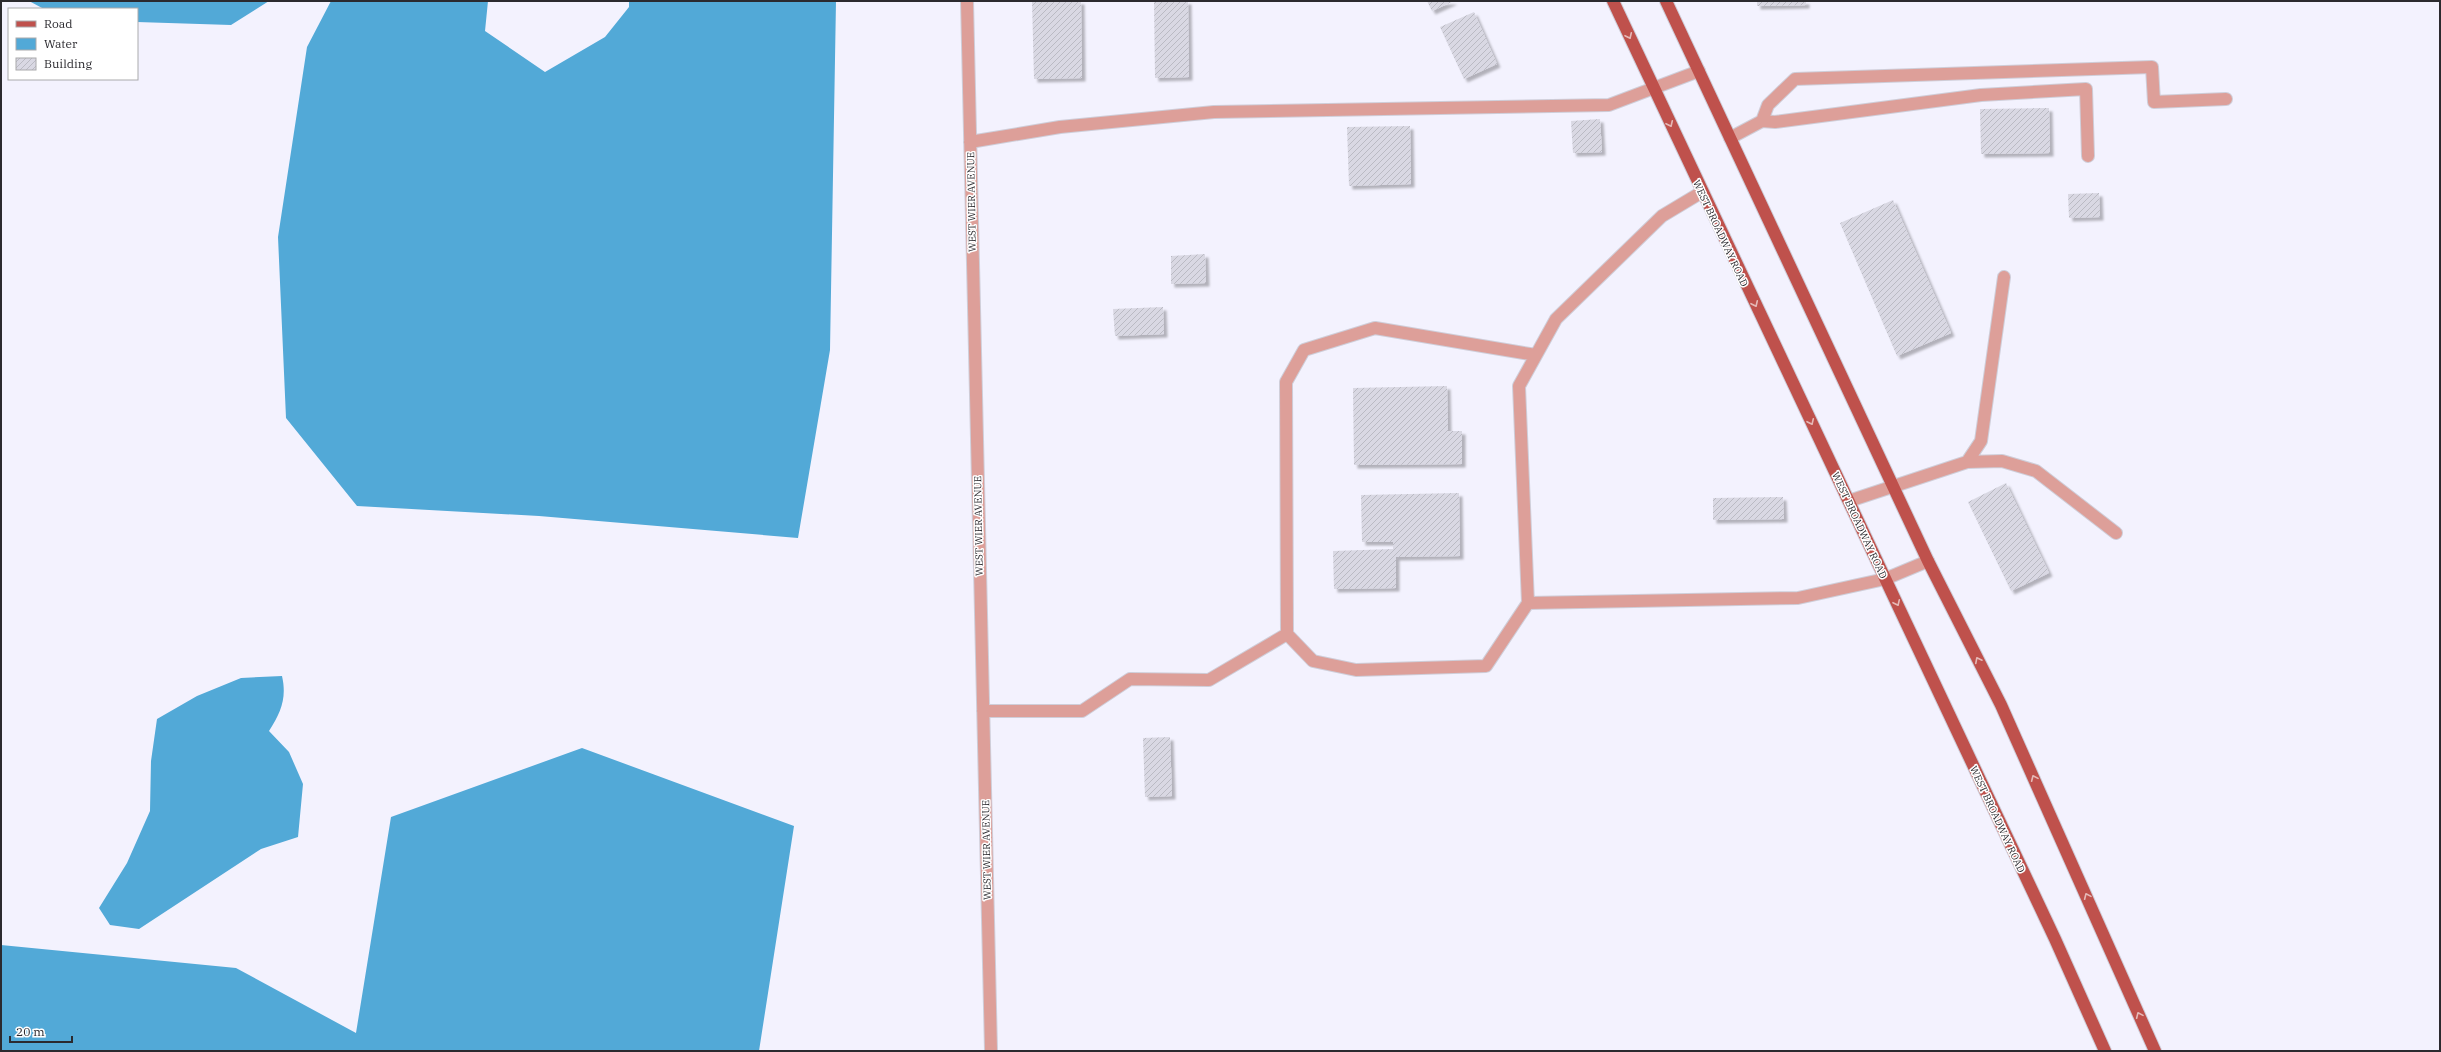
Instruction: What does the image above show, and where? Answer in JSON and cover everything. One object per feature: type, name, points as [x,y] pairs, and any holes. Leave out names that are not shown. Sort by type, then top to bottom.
[{"type":"main road","name":"WEST BROADWAY ROAD","points":[[1613,1],[2055,939],[2105,1051]]},
{"type":"main road","points":[[1666,1],[1894,485],[1928,561],[2001,705],[2155,1051]]},
{"type":"street","name":"WEST WIER AVENUE","points":[[967,1],[982,711],[991,1051]]},
{"type":"street","points":[[1762,121],[1768,104],[1795,79],[2152,67],[2154,102],[2226,98]]},
{"type":"street","points":[[970,142],[1060,127],[1214,112],[1609,105],[1699,71]]},
{"type":"street","points":[[1730,138],[1762,121],[1775,122],[1981,95],[2086,89],[2088,156]]},
{"type":"street","points":[[1536,355],[1375,328],[1304,350],[1286,382],[1287,634],[1313,661],[1356,670],[1486,666],[1528,603],[1519,386],[1556,319],[1662,216],[1702,192]]},
{"type":"street","points":[[1967,462],[1981,441],[2004,277]]},
{"type":"street","points":[[1849,501],[1967,462],[2002,461],[2036,471],[2116,533]]},
{"type":"street","points":[[1528,603],[1798,598],[1886,579],[1928,561]]},
{"type":"street","points":[[982,711],[1082,711],[1130,679],[1209,680],[1287,634]]},
{"type":"water","points":[[29,1],[269,1],[231,25],[138,22],[138,8],[42,8]]},
{"type":"water","points":[[331,1],[488,1],[485,31],[545,72],[605,37],[629,7],[629,1],[836,1],[830,350],[798,538],[539,516],[357,506],[286,418],[278,237],[307,47]]},
{"type":"water","points":[[282,676],[284,691],[282,705],[269,731],[289,752],[303,784],[298,837],[261,849],[139,929],[110,925],[99,908],[127,863],[150,811],[151,761],[157,719],[197,696],[241,678]]},
{"type":"water","points":[[582,748],[794,826],[759,1051],[1,1051],[1,945],[236,968],[356,1033],[391,817]]},
{"type":"building","points":[[1032,1],[1081,1],[1082,78],[1034,79]]},
{"type":"building","points":[[1154,1],[1188,1],[1189,77],[1155,78]]},
{"type":"building","points":[[1427,1],[1454,1],[1432,11]]},
{"type":"building","points":[[1757,1],[1806,1],[1806,5],[1757,6]]},
{"type":"building","points":[[1474,12],[1497,64],[1464,79],[1440,27]]},
{"type":"building","points":[[2049,108],[2050,153],[1981,154],[1980,109]]},
{"type":"building","points":[[1600,119],[1602,152],[1573,153],[1571,121]]},
{"type":"building","points":[[1410,126],[1411,184],[1349,186],[1347,127]]},
{"type":"building","points":[[2099,193],[2100,217],[2069,218],[2068,194]]},
{"type":"building","points":[[1893,200],[1951,333],[1897,356],[1840,223]]},
{"type":"building","points":[[1205,254],[1206,283],[1171,284],[1171,256]]},
{"type":"building","points":[[1163,307],[1164,334],[1115,336],[1113,309]]},
{"type":"building","points":[[1447,386],[1448,431],[1462,431],[1462,464],[1354,465],[1353,388]]},
{"type":"building","points":[[2006,483],[2049,573],[2011,591],[1968,502]]},
{"type":"building","points":[[1459,493],[1460,556],[1396,557],[1396,588],[1334,589],[1333,551],[1393,549],[1393,542],[1362,542],[1361,495]]},
{"type":"building","points":[[1783,497],[1784,519],[1713,520],[1713,498]]},
{"type":"building","points":[[1170,737],[1172,796],[1145,797],[1143,738]]}]
